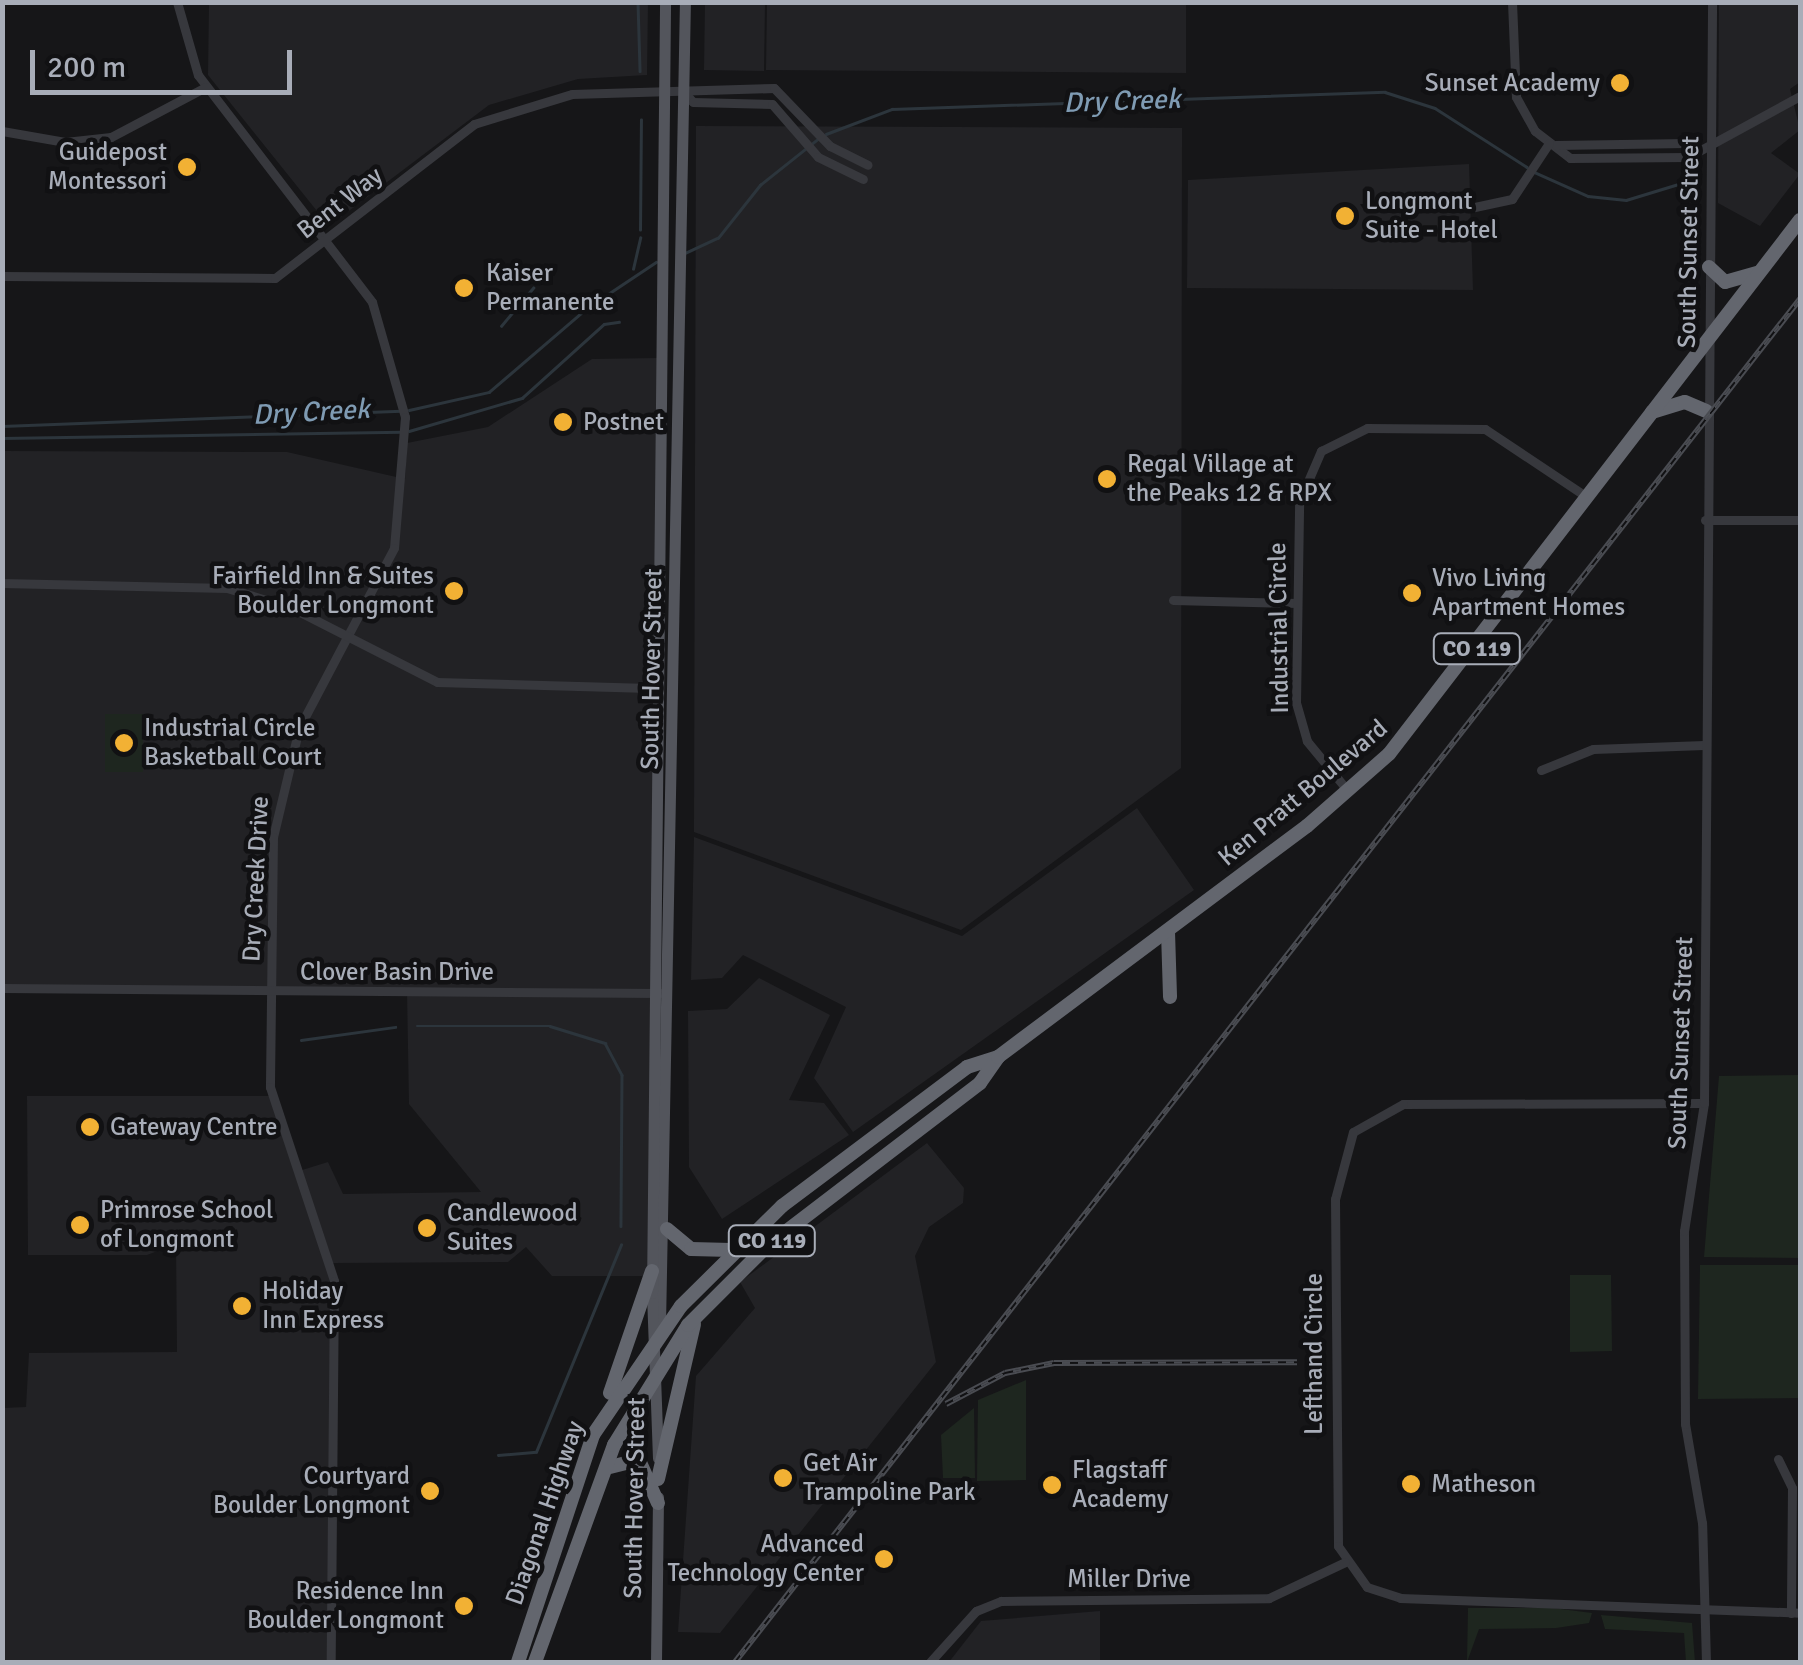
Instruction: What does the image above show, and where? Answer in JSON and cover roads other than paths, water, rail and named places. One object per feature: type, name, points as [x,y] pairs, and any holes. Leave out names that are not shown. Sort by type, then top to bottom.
[{"type":"highway","name":"Ken Pratt Boulevard","points":[[659,1334],[732,1250],[967,1067],[998,1057],[1348,792],[1436,702],[1800,220]]},
{"type":"highway","points":[[1710,267],[1735,282],[1762,270]]},
{"type":"highway","points":[[1652,412],[1685,402],[1706,411]]},
{"type":"highway","points":[[1168,932],[1170,997]]},
{"type":"highway","name":"Ken Pratt Boulevard","points":[[659,1363],[708,1303],[789,1228],[980,1083],[998,1057]]},
{"type":"highway","points":[[667,1228],[691,1249],[732,1250]]},
{"type":"highway","points":[[606,1408],[652,1271]]},
{"type":"highway","points":[[658,1479],[686,1346],[708,1303]]},
{"type":"highway","name":"Diagonal Highway","points":[[518,1662],[606,1408],[659,1334]]},
{"type":"highway","name":"Diagonal Highway","points":[[535,1662],[602,1473],[659,1363]]},
{"type":"highway","points":[[602,1473],[616,1460],[639,1460],[658,1504]]},
{"type":"main road","name":"South Hover Street","points":[[659,1334],[652,1271],[658,256],[665,2]]},
{"type":"main road","name":"South Hover Street","points":[[656,1662],[659,1334],[667,1228],[686,2]]},
{"type":"main road","points":[[658,688],[675,688]]},
{"type":"street","name":"Dry Creek Drive","points":[[177,2],[185,49],[206,87],[327,237],[377,312],[405,417],[394,548],[349,640],[307,710],[282,783],[270,991],[272,1096],[334,1280],[331,1662]]},
{"type":"street","points":[[1512,2],[1516,97],[1553,144],[1583,161],[1710,150],[1800,96]]},
{"type":"street","name":"South Sunset Street","points":[[1706,1662],[1706,1614],[1685,1424],[1684,1253],[1704,1104],[1705,520],[1712,2]]},
{"type":"street","points":[[2,131],[65,142],[111,137],[206,87]]},
{"type":"street","name":"Bent Way","points":[[2,276],[252,282],[275,278],[498,112],[572,94],[774,88],[830,146],[868,165]]},
{"type":"street","name":"Bent Way","points":[[684,92],[693,102],[772,104],[818,156],[863,180]]},
{"type":"street","points":[[1470,208],[1498,208],[1527,180],[1553,144],[1686,143],[1696,150]]},
{"type":"street","name":"Industrial Circle","points":[[1348,792],[1299,723],[1297,603],[1302,483],[1321,451],[1349,433],[1485,429],[1589,499]]},
{"type":"street","name":"South Sunset Street","points":[[1706,432],[1706,481]]},
{"type":"street","points":[[1705,520],[1800,520]]},
{"type":"street","points":[[2,583],[226,588],[286,605],[349,640],[448,684],[658,688]]},
{"type":"street","points":[[1173,600],[1297,603]]},
{"type":"street","points":[[1541,770],[1593,749],[1704,745]]},
{"type":"street","name":"Clover Basin Drive","points":[[2,988],[670,994]]},
{"type":"street","name":"Lefthand Circle","points":[[1345,1562],[1334,1523],[1335,1198],[1339,1157],[1354,1132],[1403,1104],[1704,1104]]},
{"type":"street","points":[[1345,1562],[1368,1586],[1400,1598],[1706,1614],[1796,1613],[1792,1488],[1778,1459]]},
{"type":"street","name":"Miller Drive","points":[[930,1662],[976,1611],[1001,1601],[1269,1598],[1345,1562]]},
{"type":"waterway","points":[[638,2],[640,71]]},
{"type":"waterway","name":"Dry Creek","points":[[826,134],[892,109],[1385,92],[1435,108],[1527,167]]},
{"type":"waterway","points":[[640,230],[641,120]]},
{"type":"waterway","points":[[683,254],[718,238],[760,185],[819,138]]},
{"type":"waterway","name":"Dry Creek","points":[[1534,172],[1588,196],[1626,200],[1685,182]]},
{"type":"waterway","points":[[633,269],[640,238]]},
{"type":"waterway","points":[[596,302],[656,262]]},
{"type":"waterway","points":[[501,326],[533,288]]},
{"type":"waterway","name":"Dry Creek","points":[[409,410],[489,392],[587,308]]},
{"type":"waterway","points":[[409,431],[522,398],[604,324],[619,322]]},
{"type":"waterway","name":"Dry Creek","points":[[2,426],[401,411]]},
{"type":"waterway","points":[[2,438],[401,432]]},
{"type":"waterway","points":[[417,1026],[550,1026],[605,1043],[622,1075],[621,1226]]},
{"type":"waterway","points":[[301,1040],[395,1027]]},
{"type":"waterway","points":[[498,1455],[536,1452],[621,1245]]},
{"type":"railway","points":[[735,1662],[1800,299]]},
{"type":"railway","points":[[946,1404],[1005,1373],[1054,1363],[1297,1362]]},
{"type":"place","name":"Sunset Academy","points":[[1620,83]]},
{"type":"place","name":"Guidepost Montessori","points":[[187,167]]},
{"type":"place","name":"Longmont Suite - Hotel","points":[[1345,216]]},
{"type":"place","name":"Kaiser Permanente","points":[[464,288]]},
{"type":"place","name":"Postnet","points":[[563,422]]},
{"type":"place","name":"Regal Village at the Peaks 12 & RPX","points":[[1107,479]]},
{"type":"place","name":"Fairfield Inn & Suites Boulder Longmont","points":[[454,591]]},
{"type":"place","name":"Vivo Living Apartment Homes","points":[[1412,593]]},
{"type":"place","name":"Industrial Circle Basketball Court","points":[[124,743]]},
{"type":"place","name":"Gateway Centre","points":[[90,1127]]},
{"type":"place","name":"Primrose School of Longmont","points":[[80,1225]]},
{"type":"place","name":"Candlewood Suites","points":[[427,1228]]},
{"type":"place","name":"Holiday Inn Express","points":[[242,1306]]},
{"type":"place","name":"Get Air Trampoline Park","points":[[783,1478]]},
{"type":"place","name":"Matheson","points":[[1411,1484]]},
{"type":"place","name":"Flagstaff Academy","points":[[1052,1485]]},
{"type":"place","name":"Courtyard Boulder Longmont","points":[[430,1491]]},
{"type":"place","name":"Advanced Technology Center","points":[[884,1559]]},
{"type":"place","name":"Residence Inn Boulder Longmont","points":[[464,1606]]}]
